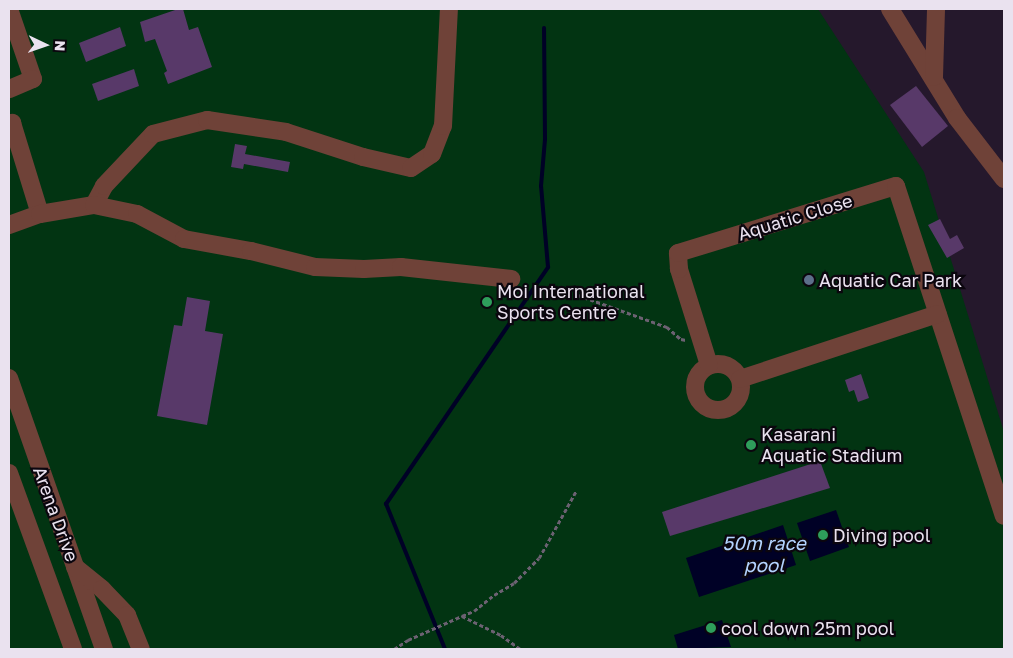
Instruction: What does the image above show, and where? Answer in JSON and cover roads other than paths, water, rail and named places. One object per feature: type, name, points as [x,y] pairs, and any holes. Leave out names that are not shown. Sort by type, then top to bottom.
[{"type":"street","points":[[9,9],[33,78],[9,89]]},
{"type":"street","points":[[94,205],[104,186],[153,134],[207,120],[286,132],[363,157],[411,168],[432,154],[443,126],[450,9]]},
{"type":"street","points":[[890,9],[934,77],[957,118],[1004,179]]},
{"type":"street","points":[[934,77],[936,9]]},
{"type":"street","points":[[10,120],[40,214]]},
{"type":"street","name":"Aquatic Close","points":[[710,365],[679,269],[678,253],[896,186],[1004,516]]},
{"type":"street","points":[[9,225],[40,214],[94,205],[137,214],[184,239],[251,251],[315,267],[364,269],[401,267],[511,279]]},
{"type":"street","points":[[740,379],[938,314]]},
{"type":"street","points":[[721,363],[728,366],[740,379],[741,390],[733,404],[719,410],[711,409],[699,400],[695,385],[701,371],[710,365],[721,363]]},
{"type":"street","name":"Arena Drive","points":[[9,378],[104,649]]},
{"type":"street","name":"Arena Drive","points":[[9,473],[73,649]]},
{"type":"street","points":[[75,567],[102,589],[127,615],[141,649]]},
{"type":"water","name":"Diving pool","points":[[836,510],[849,547],[810,561],[797,523]]},
{"type":"water","name":"50m race pool","points":[[783,525],[796,565],[699,597],[686,558]]},
{"type":"water","name":"cool down 25m pool","points":[[722,620],[731,647],[678,649],[674,635]]},
{"type":"waterway","points":[[445,649],[386,504],[548,267],[541,186],[545,139],[544,28]]},
{"type":"place","name":"Aquatic Car Park","points":[[809,280]]},
{"type":"place","name":"Moi International Sports Centre","points":[[487,302]]},
{"type":"place","name":"Kasarani Aquatic Stadium","points":[[751,445]]},
{"type":"place","name":"Diving pool","points":[[823,535]]},
{"type":"place","name":"cool down 25m pool","points":[[711,628]]}]
